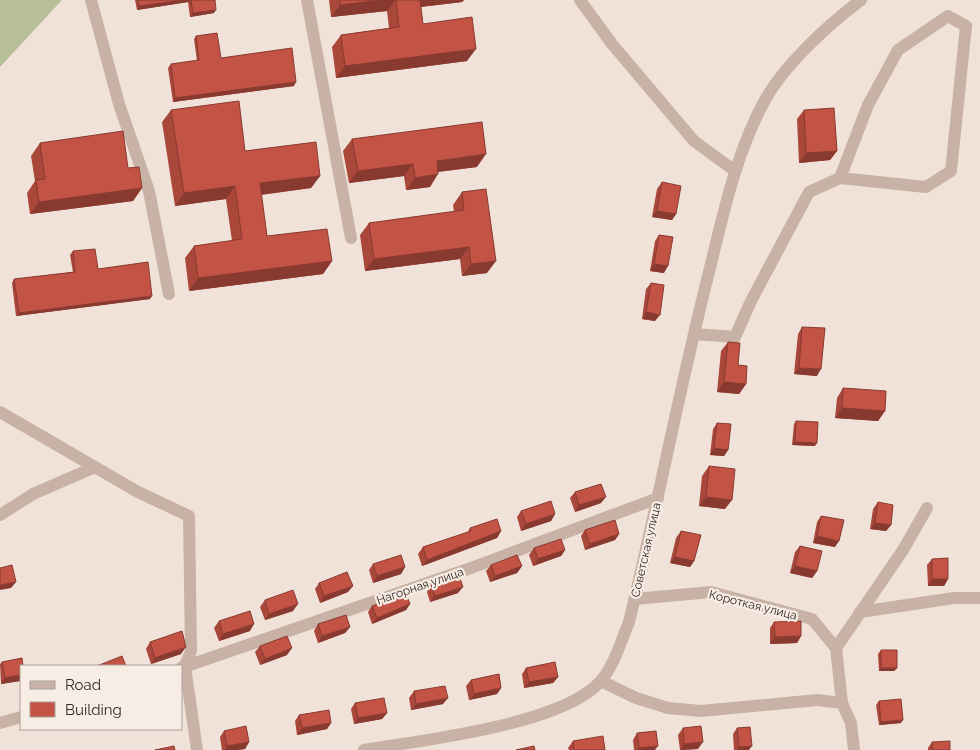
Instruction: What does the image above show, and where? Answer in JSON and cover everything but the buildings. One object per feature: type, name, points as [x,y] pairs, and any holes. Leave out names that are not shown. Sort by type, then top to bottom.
[{"type":"street","points":[[91,0],[119,104],[148,190],[169,294]]},
{"type":"street","points":[[307,0],[351,238]]},
{"type":"street","points":[[580,0],[612,44],[694,142],[735,171]]},
{"type":"street","name":"Советская улица","points":[[364,750],[460,733],[550,713],[583,697],[601,681],[615,656],[629,622],[694,334],[735,171],[766,99],[796,60],[827,29],[861,0]]},
{"type":"street","points":[[694,334],[735,337],[751,301],[809,192],[840,178],[926,186],[951,171],[966,26],[948,16],[898,50],[868,105],[840,178]]},
{"type":"street","points":[[0,412],[138,492],[189,516],[191,651],[183,667],[197,750]]},
{"type":"street","points":[[0,515],[33,494],[95,467]]},
{"type":"street","name":"Нагорная улица","points":[[183,667],[471,568],[658,498]]},
{"type":"street","points":[[854,750],[850,718],[842,703],[836,648],[903,550],[927,508]]},
{"type":"street","name":"Короткая улица","points":[[635,599],[711,592],[812,619],[836,648]]},
{"type":"street","points":[[860,612],[954,598],[980,598]]},
{"type":"street","points":[[601,681],[636,698],[676,709],[700,711],[818,700],[842,703]]},
{"type":"street","points":[[0,723],[20,717]]},
{"type":"green space","points":[[0,0],[62,0],[0,67]]}]
